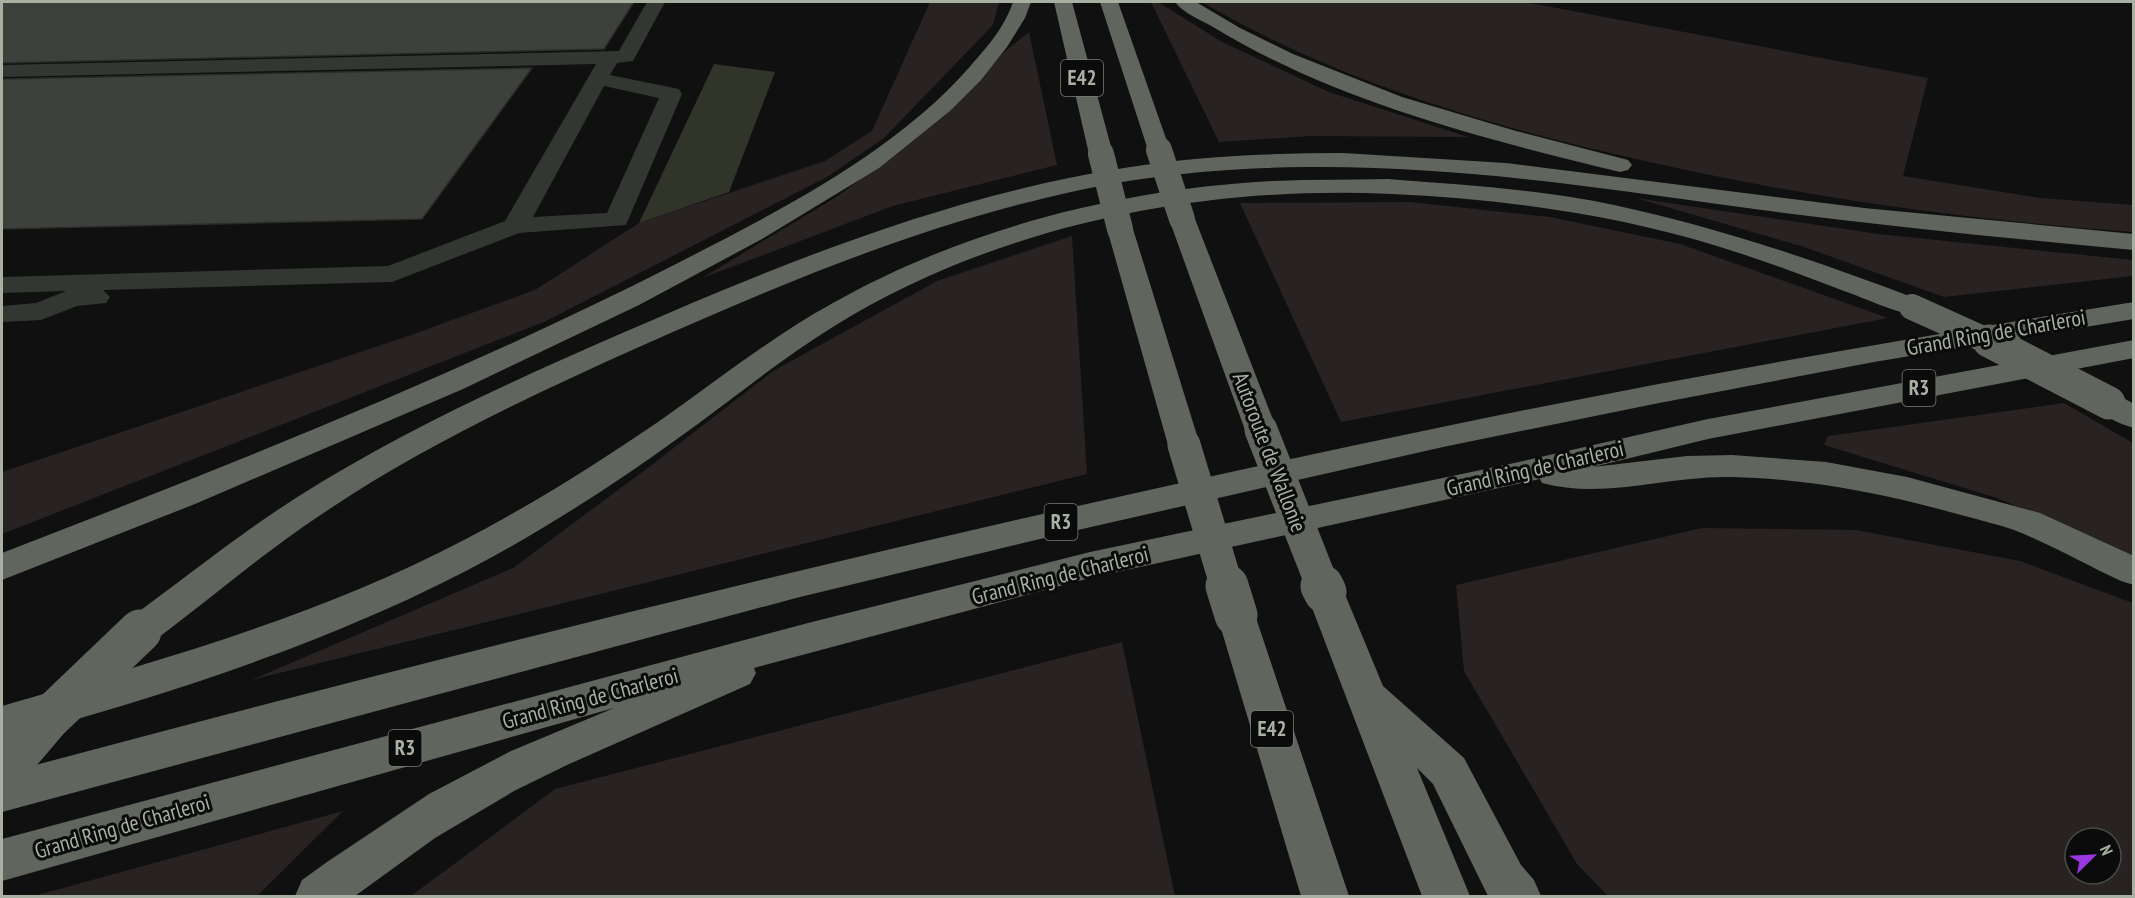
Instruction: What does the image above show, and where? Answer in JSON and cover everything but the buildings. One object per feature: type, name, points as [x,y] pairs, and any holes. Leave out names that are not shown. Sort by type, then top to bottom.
[{"type":"highway","points":[[2,567],[170,501],[517,353],[658,285],[760,230],[850,176],[926,121],[980,71],[1018,16],[1022,2]]},
{"type":"highway","name":"E42","points":[[1063,2],[1120,229],[1236,615],[1325,897]]},
{"type":"highway","name":"Autoroute de Wallonie","points":[[1109,2],[1182,219],[1261,430],[1446,897]]},
{"type":"highway","points":[[1184,2],[1215,22],[1273,51],[1346,82],[1426,111],[1544,147],[1782,205]]},
{"type":"highway","points":[[2,773],[47,720],[140,631],[309,506],[418,441],[575,365],[726,298],[845,252],[941,220],[1053,189],[1142,173],[1211,165],[1344,160],[1556,175],[1930,224],[2133,242]]},
{"type":"highway","points":[[2,723],[211,660],[328,618],[444,566],[560,501],[664,433],[768,357],[846,306],[913,273],[989,242],[1071,217],[1155,200],[1278,188],[1348,186],[1416,188],[1496,195],[1644,220],[1716,238],[1813,269],[1912,307],[2013,352],[2121,410]]},
{"type":"highway","name":"Grand Ring de Charleroi","points":[[2,793],[796,584],[1081,517],[1443,437],[1654,394],[1874,353],[2133,310]]},
{"type":"highway","name":"Grand Ring de Charleroi","points":[[2,860],[808,638],[1090,566],[1519,473],[1708,429],[2133,349]]},
{"type":"highway","points":[[1519,473],[1595,478],[1688,466],[1732,466],[1826,473],[1907,488],[2027,522],[2133,572]]},
{"type":"highway","points":[[319,897],[349,872],[414,826],[472,792],[527,764],[688,697],[808,638]]},
{"type":"highway","points":[[1364,693],[1449,771],[1504,880],[1517,897]]},
{"type":"highway","points":[[1301,897],[1307,843]]},
{"type":"street","points":[[515,226],[604,68],[626,57],[656,2]]},
{"type":"street","points":[[2,71],[604,68],[670,94],[617,220],[515,226],[352,290],[73,298],[41,311],[5,314]]},
{"type":"street","points":[[2,285],[392,274]]},
{"type":"shaded area","points":[[930,2],[999,2],[993,25],[884,138],[827,177],[544,322],[2,534],[2,472],[411,335],[535,290],[639,223],[825,161],[872,131]]},
{"type":"shaded area","points":[[1151,2],[1158,2],[1222,42],[1329,92],[1468,137],[1311,136],[1219,142]]},
{"type":"shaded area","points":[[1202,2],[1525,2],[1928,78],[1903,176],[2040,198],[2133,205],[2133,232],[2000,220],[1868,203],[1737,180],[1606,152],[1502,125],[1398,92],[1298,52]]},
{"type":"shaded area","points":[[1029,32],[1057,165],[893,206],[702,278],[838,196],[948,113],[1004,52]]},
{"type":"shaded area","points":[[714,64],[775,72],[729,192],[639,223]]},
{"type":"shaded area","points":[[1636,198],[1878,234],[2133,260],[2133,276],[1944,297],[1804,247]]},
{"type":"shaded area","points":[[1410,202],[1550,217],[1680,244],[1888,318],[1341,422],[1240,203]]},
{"type":"shaded area","points":[[1072,236],[1087,474],[251,680],[513,568],[773,371],[937,281]]},
{"type":"shaded area","points":[[2064,403],[2133,443],[2133,556],[1997,498],[1824,445],[1828,436]]},
{"type":"shaded area","points":[[1702,528],[1856,530],[2020,561],[2133,603],[2133,896],[1608,896],[1577,864],[1464,671],[1456,585]]},
{"type":"shaded area","points":[[1122,642],[1175,896],[411,896],[555,789]]},
{"type":"shaded area","points":[[343,811],[257,896],[34,896]]}]
